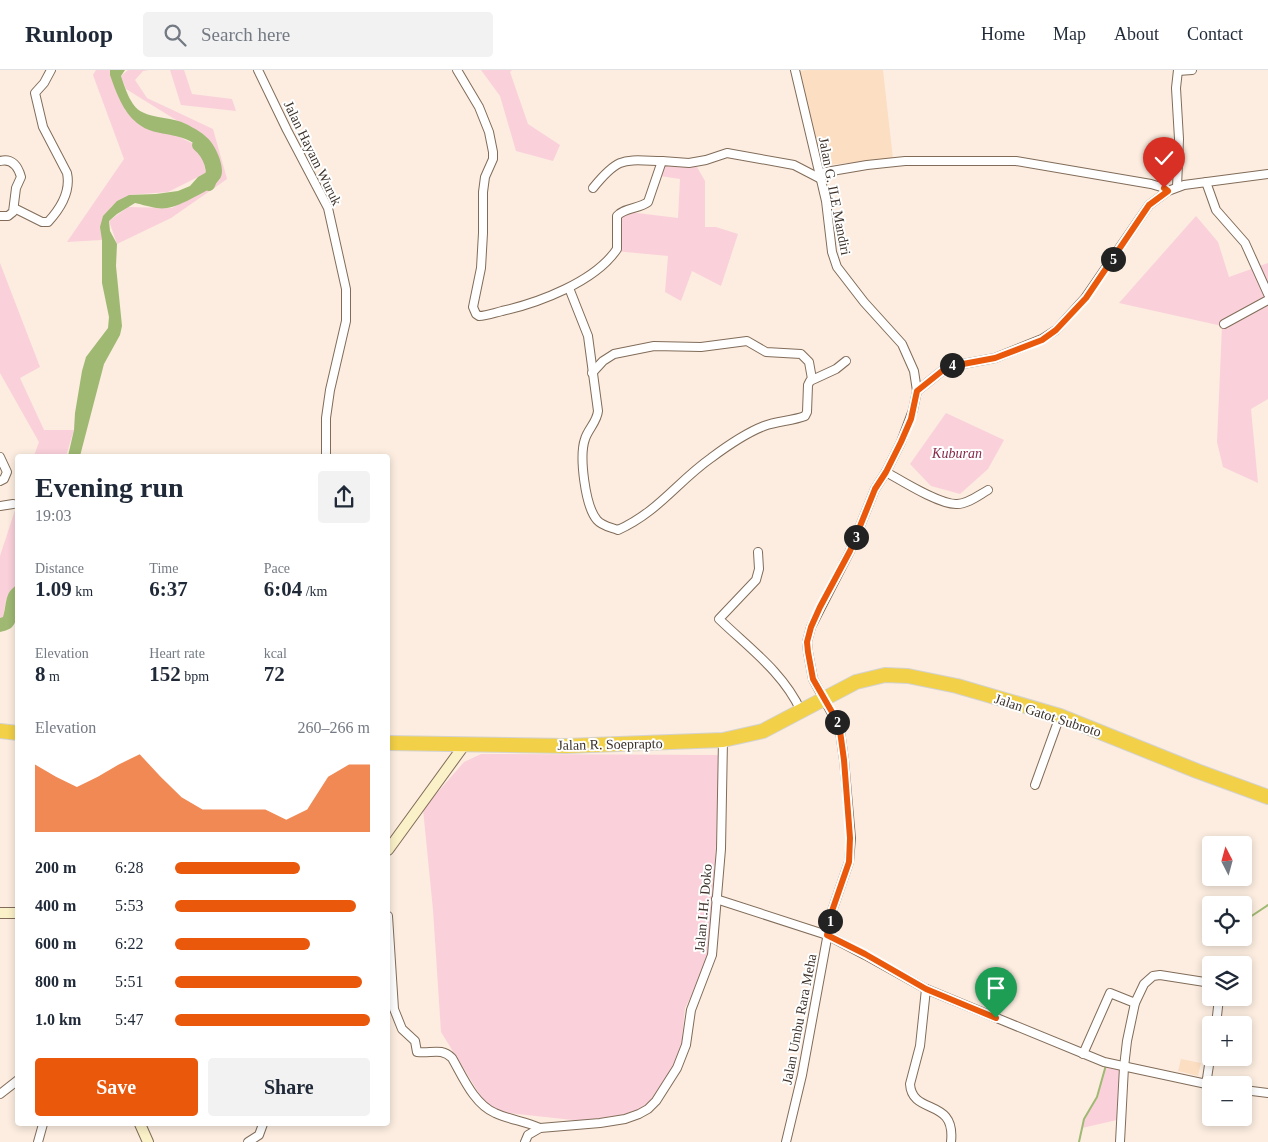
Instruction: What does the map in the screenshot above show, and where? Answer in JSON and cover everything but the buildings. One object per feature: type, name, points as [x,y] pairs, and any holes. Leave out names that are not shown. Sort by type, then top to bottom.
[{"type":"highway","name":"Jalan Gatot Subroto","points":[[823,698],[856,682],[870,677],[885,675],[908,676],[957,686],[1060,716],[1197,772],[1268,798]]},
{"type":"highway","name":"Jalan R. Soeprapto","points":[[390,743],[566,746],[722,740],[763,731],[823,698]]},
{"type":"highway","points":[[0,731],[15,733]]},
{"type":"street","points":[[14,208],[42,222],[48,222],[65,199],[68,181],[66,172],[43,127],[35,93],[44,83],[51,70]]},
{"type":"street","name":"Jalan Hayam Wuruk","points":[[258,70],[328,208],[344,282],[346,321],[330,390],[326,418],[326,454]]},
{"type":"street","points":[[457,70],[479,107],[493,152],[493,159],[482,192],[482,268],[474,302],[474,311],[479,316],[523,306],[569,288],[597,269],[614,253],[618,245],[617,216],[621,212],[648,202],[662,161]]},
{"type":"street","name":"Jalan G. ILE Mandiri","points":[[795,70],[820,176],[832,252],[837,267],[864,302],[902,344],[914,371],[917,391]]},
{"type":"street","points":[[1177,187],[1179,139],[1176,88],[1178,70],[1192,70]]},
{"type":"street","points":[[593,188],[611,167],[621,162],[632,160],[689,163],[727,153],[794,165],[820,176],[866,165],[906,161],[1016,162],[1151,184],[1161,186],[1168,191]]},
{"type":"street","points":[[0,161],[12,162],[20,172],[12,215],[0,216]]},
{"type":"street","points":[[917,391],[947,367],[995,358],[1042,340],[1056,330],[1086,298],[1149,205],[1168,191],[1177,187],[1206,182],[1268,174]]},
{"type":"street","points":[[1206,182],[1213,204],[1245,243],[1268,294]]},
{"type":"street","points":[[569,288],[588,336],[597,417],[583,445],[585,483],[589,505],[597,520],[606,526],[618,530],[636,522],[711,458],[751,433],[766,425],[805,416],[807,412],[808,385],[812,379],[836,369],[846,361]]},
{"type":"street","points":[[1224,324],[1268,300]]},
{"type":"street","points":[[592,373],[603,361],[614,354],[629,350],[654,346],[708,346],[742,341],[751,343],[766,352],[802,354],[809,362],[812,379]]},
{"type":"street","name":"Jalan Umbu Rara Meha","points":[[786,1142],[802,1075],[832,911],[849,862],[850,838],[840,731],[836,719],[813,679],[807,642],[811,627],[850,551],[875,489],[886,472],[911,419],[917,391]]},
{"type":"street","points":[[0,457],[7,472],[4,479],[0,481]]},
{"type":"street","points":[[886,472],[937,499],[954,504],[966,502],[988,490]]},
{"type":"street","points":[[0,506],[13,504]]},
{"type":"street","points":[[758,552],[759,569],[756,580],[719,619],[776,671],[793,695],[800,711]]},
{"type":"street","points":[[1034,785],[1060,716]]},
{"type":"street","name":"Jalan I.H. Doko","points":[[540,1128],[625,1119],[648,1110],[670,1081],[683,1056],[691,1010],[712,955],[722,827],[722,740]]},
{"type":"street","points":[[390,847],[465,744]]},
{"type":"street","points":[[716,899],[827,935],[865,954],[926,989],[1083,1054],[1124,1067],[1202,1084]]},
{"type":"street","points":[[0,914],[15,913]]},
{"type":"street","points":[[390,947],[394,1009],[402,1029],[414,1040],[417,1052],[440,1051],[447,1053],[486,1108],[496,1114],[524,1121],[540,1128]]},
{"type":"street","points":[[1120,1142],[1127,1041],[1135,1002],[1144,984],[1153,976],[1160,975],[1202,981]]},
{"type":"street","points":[[926,989],[920,1046],[910,1084],[915,1097],[947,1117],[950,1124],[950,1142]]},
{"type":"street","points":[[1083,1054],[1110,993],[1135,1002]]},
{"type":"street","points":[[0,1094],[15,1082]]},
{"type":"street","points":[[1252,1091],[1268,1093]]},
{"type":"street","points":[[38,1142],[42,1126]]},
{"type":"street","points":[[141,1126],[148,1142]]},
{"type":"street","points":[[248,1142],[259,1135],[261,1126]]},
{"type":"street","points":[[525,1142],[528,1135],[540,1128]]},
{"type":"shaded area","points":[[110,70],[125,70],[121,76],[128,96],[142,112],[181,122],[206,136],[216,150],[222,171],[219,180],[212,187],[187,201],[167,208],[150,207],[135,203],[109,221],[110,231],[117,244],[116,266],[122,326],[120,335],[104,364],[81,454],[68,454],[86,357],[108,328],[109,317],[102,283],[102,240],[100,227],[103,216],[117,201],[129,195],[178,191],[190,186],[198,177],[212,169],[206,155],[190,141],[145,128],[137,123],[117,95]]},
{"type":"shaded area","points":[[807,70],[883,70],[893,159],[827,165],[816,173],[807,140],[794,72]]},
{"type":"shaded area","points":[[15,586],[15,622],[11,628],[0,632],[0,618],[3,617],[8,595]]},
{"type":"shaded area","points":[[1181,1059],[1201,1063],[1198,1076],[1178,1071]]},
{"type":"green space","points":[[96,70],[114,70],[126,111],[200,147],[206,173],[168,192],[129,195],[111,207],[102,240],[67,242],[124,159],[93,75]]},
{"type":"green space","points":[[128,70],[149,70],[143,71],[135,80],[147,98],[213,129],[227,179],[171,218],[117,244],[109,221],[128,207],[172,208],[220,180],[210,141],[126,89],[121,76]]},
{"type":"green space","points":[[170,70],[184,70],[192,94],[232,99],[236,111],[181,105]]},
{"type":"green space","points":[[481,70],[512,70],[510,72],[528,124],[560,145],[553,161],[516,151],[500,96]]},
{"type":"green space","points":[[694,162],[705,181],[705,227],[716,227],[738,234],[721,286],[692,271],[681,301],[665,292],[668,256],[615,251],[621,211],[678,218],[680,179],[660,176],[665,165],[688,165]]},
{"type":"green space","points":[[1196,216],[1218,242],[1229,277],[1268,263],[1268,399],[1251,409],[1258,483],[1223,467],[1217,442],[1222,326],[1119,303]]},
{"type":"green space","points":[[0,263],[40,367],[20,378],[44,430],[74,430],[67,454],[35,454],[39,442],[0,373]]},
{"type":"green space","name":"Kuburan","points":[[946,413],[1004,440],[988,469],[960,494],[931,486],[910,464]]},
{"type":"green space","points":[[15,510],[15,588],[6,600],[3,618],[0,618],[0,556]]},
{"type":"green space","points":[[481,754],[719,755],[711,933],[707,966],[685,1008],[682,1053],[666,1081],[643,1109],[632,1113],[582,1121],[499,1112],[485,1103],[441,1032],[433,910],[423,809],[464,762]]},
{"type":"green space","points":[[1106,1063],[1123,1067],[1117,1120],[1082,1128],[1084,1119],[1098,1097]]},
{"type":"waterway","points":[[198,145],[205,153],[210,164],[212,175],[209,185]]},
{"type":"waterway","points":[[1252,916],[1268,905]]},
{"type":"waterway","points":[[1079,1142],[1084,1119],[1097,1097],[1106,1065]]},
{"type":"route","points":[[996,1018],[926,989],[865,954],[827,935],[832,911],[849,862],[850,838],[840,731],[836,719],[813,679],[807,642],[811,627],[826,594],[850,551],[875,489],[901,442],[911,419],[917,391],[951,365],[995,358],[1042,340],[1056,330],[1086,298],[1149,205],[1168,191],[1164,188]]}]
